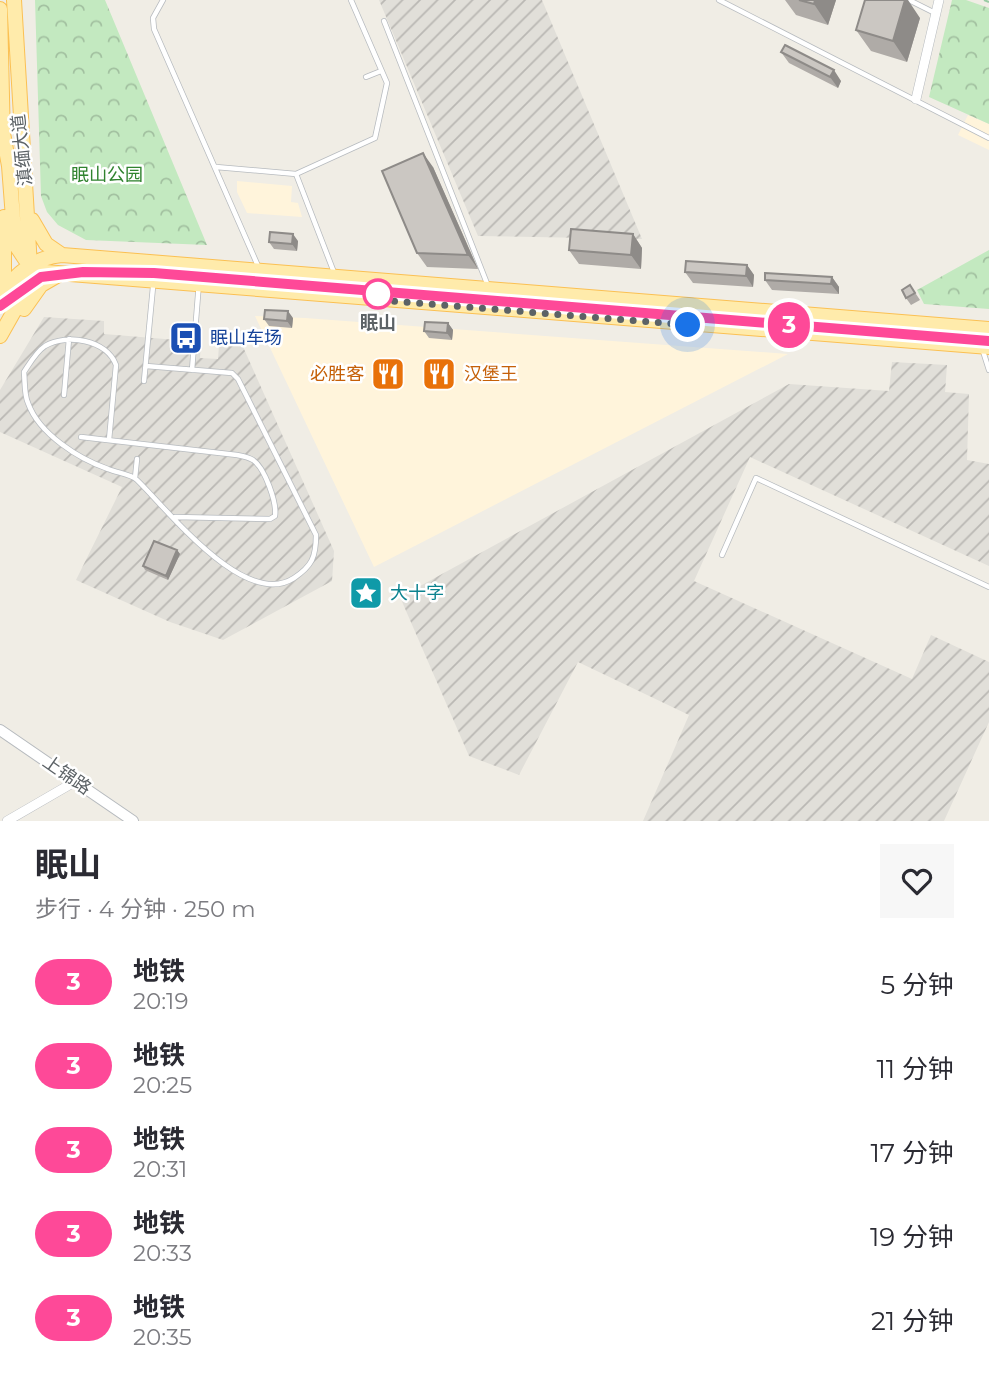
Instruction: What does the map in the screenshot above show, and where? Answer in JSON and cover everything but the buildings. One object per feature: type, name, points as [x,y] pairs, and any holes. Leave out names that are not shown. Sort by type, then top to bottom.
[{"type":"main road","name":"滇缅大道","points":[[0,336],[22,298],[31,265],[13,0]]},
{"type":"main road","name":"滇缅大道","points":[[0,9],[1,295]]},
{"type":"main road","points":[[1,132],[17,192],[19,218],[26,220],[28,207]]},
{"type":"main road","points":[[9,166],[15,244],[31,265],[45,272],[985,347]]},
{"type":"main road","points":[[28,207],[38,233],[46,244],[62,255]]},
{"type":"main road","points":[[1,295],[16,275],[31,265],[62,255],[989,329]]},
{"type":"main road","points":[[0,345],[41,285],[60,274]]},
{"type":"street","points":[[916,99],[938,14],[939,0]]},
{"type":"street","name":"上锦路","points":[[0,730],[133,821]]},
{"type":"street","points":[[7,821],[76,781]]},
{"type":"lane","points":[[163,0],[153,18],[154,29],[260,270]]},
{"type":"lane","points":[[216,167],[296,174],[375,138],[387,83],[351,0]]},
{"type":"lane","points":[[719,0],[989,138]]},
{"type":"lane","points":[[909,0],[938,14]]},
{"type":"lane","points":[[384,21],[488,287]]},
{"type":"lane","points":[[366,77],[381,71]]},
{"type":"lane","points":[[296,174],[335,276]]},
{"type":"lane","points":[[144,381],[156,261]]},
{"type":"lane","points":[[192,370],[200,265]]},
{"type":"lane","points":[[109,440],[116,365],[112,354],[100,345],[69,339],[43,347],[24,372],[28,404],[47,430],[72,454],[135,478],[158,505],[174,517],[214,559],[254,581],[284,585],[308,569],[316,556],[316,535],[238,379],[232,373],[146,366]]},
{"type":"lane","points":[[64,395],[69,339]]},
{"type":"lane","points":[[985,347],[989,370]]},
{"type":"lane","points":[[81,437],[252,459],[260,467],[276,509],[275,516],[270,519],[174,517]]},
{"type":"lane","points":[[135,478],[137,459]]},
{"type":"lane","points":[[722,555],[756,478],[989,587]]},
{"type":"path","points":[[984,0],[989,2]]},
{"type":"shaded area","points":[[379,0],[542,0],[642,239],[478,236]]},
{"type":"shaded area","points":[[968,115],[989,124],[989,150],[958,135]]},
{"type":"shaded area","points":[[237,181],[292,186],[291,202],[298,203],[302,217],[247,213],[237,192]]},
{"type":"shaded area","points":[[255,316],[305,318],[788,354],[374,567]]},
{"type":"shaded area","points":[[44,317],[104,321],[104,334],[201,342],[200,358],[218,359],[220,331],[236,331],[334,551],[332,581],[223,640],[170,622],[76,580],[122,487],[0,432],[0,390]]},
{"type":"shaded area","points":[[892,362],[947,365],[945,392],[969,394],[967,460],[989,464],[989,566],[750,457],[694,581],[912,679],[931,635],[989,662],[989,722],[944,821],[643,821],[689,715],[578,662],[519,775],[469,756],[400,597],[789,384],[889,391]]},
{"type":"green space","name":"眠山公园","points":[[35,0],[105,0],[207,245],[86,240],[58,225],[47,212],[41,196]]},
{"type":"green space","points":[[952,0],[966,0],[989,8],[989,124],[929,97]]},
{"type":"green space","points":[[989,250],[989,309],[924,304],[917,290]]},
{"type":"metro line","name":"3","points":[[0,306],[41,277],[83,272],[154,273],[378,294],[989,341]]},
{"type":"place","name":"眠山","points":[[378,294]]},
{"type":"place","name":"眠山车场","points":[[186,338]]},
{"type":"place","name":"必胜客","points":[[388,374]]},
{"type":"place","name":"汉堡王","points":[[439,374]]},
{"type":"place","name":"大十字","points":[[366,593]]},
{"type":"route","points":[[378,294],[368,299],[688,325]]}]
